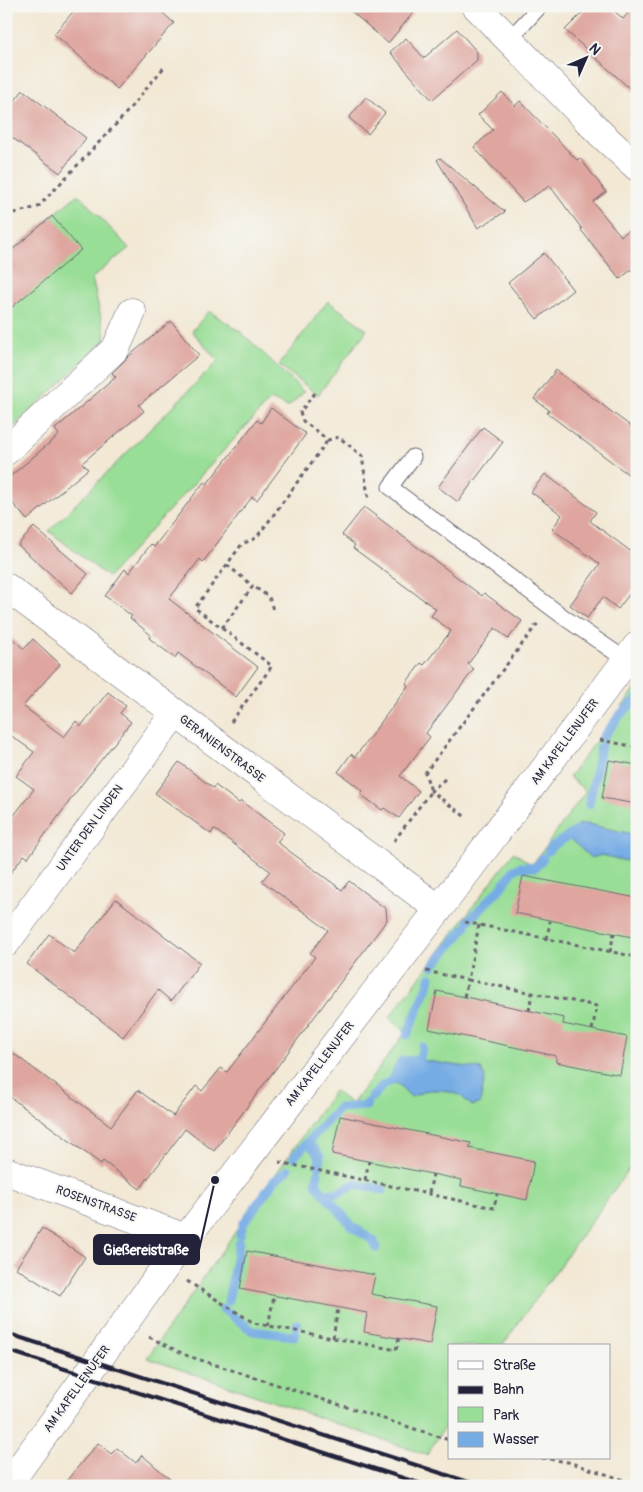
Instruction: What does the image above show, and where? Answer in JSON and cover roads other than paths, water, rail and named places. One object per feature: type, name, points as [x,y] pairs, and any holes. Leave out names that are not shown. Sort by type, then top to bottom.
[{"type":"street","points":[[476,6],[637,167]]},
{"type":"street","points":[[6,450],[116,348],[132,312]]},
{"type":"street","name":"GERANIENSTRASSE","points":[[6,587],[377,864],[437,912]]},
{"type":"street","name":"AM KAPELLENUFER","points":[[7,1486],[164,1267],[437,912],[631,653]]},
{"type":"street","name":"UNTER DEN LINDEN","points":[[6,944],[175,713]]},
{"type":"street","name":"ROSENSTRASSE","points":[[6,1171],[186,1238]]},
{"type":"lane","points":[[508,40],[540,6]]},
{"type":"lane","points":[[413,457],[390,487],[550,607],[631,653]]},
{"type":"water","points":[[587,824],[637,835],[637,856],[626,861],[602,855],[591,858],[568,837],[577,825]]},
{"type":"water","points":[[398,1060],[420,1060],[481,1069],[485,1077],[480,1103],[472,1106],[460,1095],[442,1090],[428,1090],[411,1097],[399,1085],[391,1081]]},
{"type":"waterway","points":[[603,737],[620,715],[637,699]]},
{"type":"waterway","points":[[589,804],[601,746]]},
{"type":"waterway","points":[[548,851],[551,847],[578,830]]},
{"type":"waterway","points":[[469,920],[499,890],[514,870],[520,867],[536,867],[543,858]]},
{"type":"waterway","points":[[433,966],[466,927]]},
{"type":"waterway","points":[[407,1035],[430,977]]},
{"type":"waterway","points":[[402,1061],[420,1060],[422,1047]]},
{"type":"waterway","points":[[372,1097],[383,1085],[391,1081],[402,1061]]},
{"type":"waterway","points":[[294,1157],[339,1108],[366,1106],[367,1103]]},
{"type":"waterway","points":[[308,1142],[320,1156],[319,1166]]},
{"type":"waterway","points":[[240,1235],[243,1224],[274,1181],[288,1170]]},
{"type":"waterway","points":[[318,1174],[316,1184],[353,1227],[374,1241],[376,1248]]},
{"type":"waterway","points":[[325,1194],[338,1193],[354,1184],[383,1190]]},
{"type":"waterway","points":[[228,1301],[239,1243]]},
{"type":"waterway","points":[[223,1309],[253,1331],[294,1336],[295,1334]]},
{"type":"railway","points":[[6,1333],[481,1486]]},
{"type":"railway","points":[[6,1350],[428,1486]]},
{"type":"place","name":"Gießereistraße","points":[[215,1180]]}]
